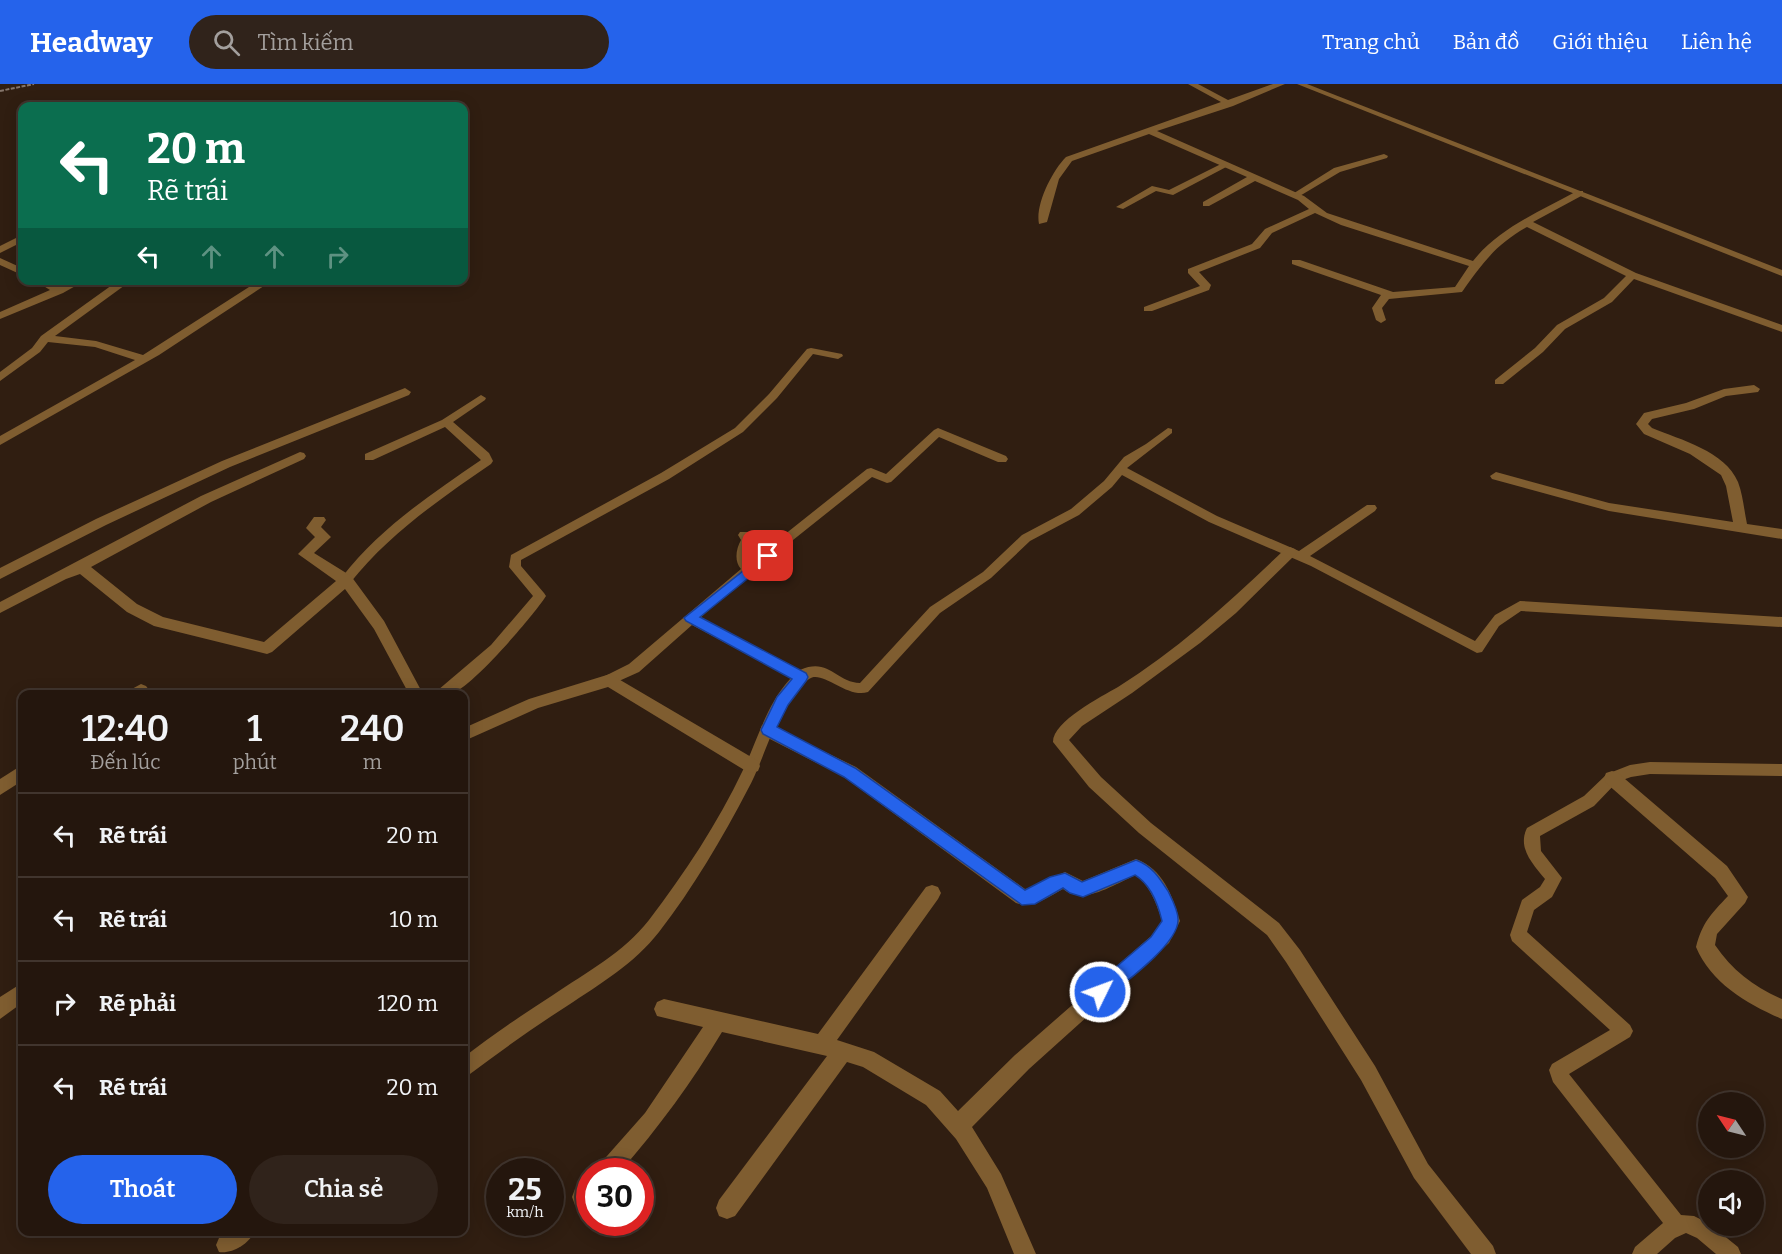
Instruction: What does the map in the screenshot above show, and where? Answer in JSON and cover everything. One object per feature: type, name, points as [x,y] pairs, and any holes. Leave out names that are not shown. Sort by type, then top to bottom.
[{"type":"street","points":[[1192,84],[1230,104]]},
{"type":"street","points":[[1042,222],[1047,199],[1065,162],[1091,150],[1230,104],[1281,84]]},
{"type":"street","points":[[1150,131],[1295,195],[1324,215],[1365,232],[1476,265]]},
{"type":"street","points":[[1206,204],[1253,178]]},
{"type":"street","points":[[1296,262],[1389,294],[1455,292],[1493,245],[1580,193]]},
{"type":"street","points":[[1148,309],[1204,288],[1206,285],[1192,273],[1194,270],[1256,246],[1268,231],[1316,209]]},
{"type":"street","points":[[1527,223],[1632,275],[1782,329]]},
{"type":"street","points":[[0,250],[18,240]]},
{"type":"street","points":[[0,261],[18,270]]},
{"type":"street","points":[[1499,382],[1539,350],[1561,327],[1608,300],[1632,275]]},
{"type":"street","points":[[48,285],[59,291]]},
{"type":"street","points":[[0,316],[71,285]]},
{"type":"street","points":[[0,378],[36,350],[45,338],[120,285]]},
{"type":"street","points":[[0,441],[144,359],[260,285]]},
{"type":"street","points":[[1381,320],[1377,308],[1389,294]]},
{"type":"street","points":[[45,338],[96,344],[144,359]]},
{"type":"street","points":[[1741,528],[1731,482],[1725,470],[1711,460],[1648,431],[1642,424],[1648,416],[1690,406],[1724,393],[1754,389]]},
{"type":"street","points":[[0,574],[101,522],[226,464],[405,392]]},
{"type":"street","points":[[0,608],[206,499],[300,456]]},
{"type":"street","points":[[1496,476],[1609,507],[1782,534]]},
{"type":"street","points":[[319,520],[313,528],[324,537],[305,554],[346,580],[379,625],[414,690]]},
{"type":"street","points":[[1295,554],[1195,639],[1127,689],[1076,721],[1064,732],[1061,742],[1095,782],[1145,828],[1272,929],[1293,956],[1368,1073],[1421,1171],[1485,1254]]},
{"type":"street","points":[[76,569],[81,568],[89,572],[132,608],[159,622],[267,648],[346,580]]},
{"type":"street","points":[[468,733],[534,703],[610,680],[752,766]]},
{"type":"street","points":[[768,730],[850,772],[1022,897],[1030,898],[1055,882],[1065,880],[1075,888],[1083,889],[1136,867],[1148,874],[1165,901],[1170,921],[1163,937],[1022,1062],[958,1126]]},
{"type":"street","points":[[0,788],[18,775]]},
{"type":"street","points":[[1612,778],[1721,872],[1739,897],[1709,930],[1705,947],[1715,964],[1752,997],[1782,1009]]},
{"type":"street","points":[[822,1045],[932,893]]},
{"type":"street","points":[[0,1008],[18,995]]},
{"type":"street","points":[[663,1009],[843,1051],[867,1059],[933,1098],[958,1126],[994,1181],[1021,1252]]},
{"type":"street","points":[[618,1158],[652,1120],[718,1022]]},
{"type":"street","points":[[727,1208],[843,1051]]},
{"type":"lane","points":[[1301,84],[1782,273]]},
{"type":"lane","points":[[1295,195],[1337,170],[1384,156]]},
{"type":"lane","points":[[1120,207],[1155,188],[1170,192],[1226,165]]},
{"type":"lane","points":[[448,690],[475,670],[498,648],[540,596],[514,567],[515,558],[665,476],[739,430],[773,396],[811,351],[838,356]]},
{"type":"lane","points":[[369,457],[446,422],[481,398]]},
{"type":"lane","points":[[346,580],[369,554],[418,508],[487,461],[485,456],[446,422]]},
{"type":"lane","points":[[468,1065],[514,1030],[616,964],[638,945],[699,864],[752,766],[782,701],[801,677],[810,671],[818,670],[853,688],[863,688],[935,610],[987,575],[1026,538],[1070,515],[1108,484],[1128,460],[1150,447],[1168,431]]},
{"type":"lane","points":[[610,680],[634,668],[690,618],[871,472],[887,479],[938,432],[1002,459]]},
{"type":"lane","points":[[1121,470],[1213,519],[1295,554],[1477,648],[1503,613],[1520,606],[1782,622]]},
{"type":"lane","points":[[1295,554],[1371,508]]},
{"type":"lane","points":[[744,535],[747,540],[743,547],[743,563],[750,570]]},
{"type":"lane","points":[[690,618],[801,677]]},
{"type":"lane","points":[[1677,1225],[1558,1073],[1558,1070],[1624,1030],[1518,935],[1528,905],[1546,892],[1554,878],[1533,853],[1532,833],[1588,801],[1612,778],[1630,771],[1650,768],[1782,770]]},
{"type":"lane","points":[[1642,1254],[1671,1227],[1681,1222],[1705,1231],[1731,1254]]},
{"type":"lane","points":[[226,1245],[238,1236]]},
{"type":"path","points":[[0,91],[34,84]]},
{"type":"route","points":[[768,556],[690,618],[801,677],[782,701],[768,730],[850,772],[1022,897],[1030,898],[1055,882],[1065,880],[1075,888],[1083,889],[1136,867],[1148,874],[1165,901],[1170,921],[1168,929],[1163,937],[1100,992]]}]
